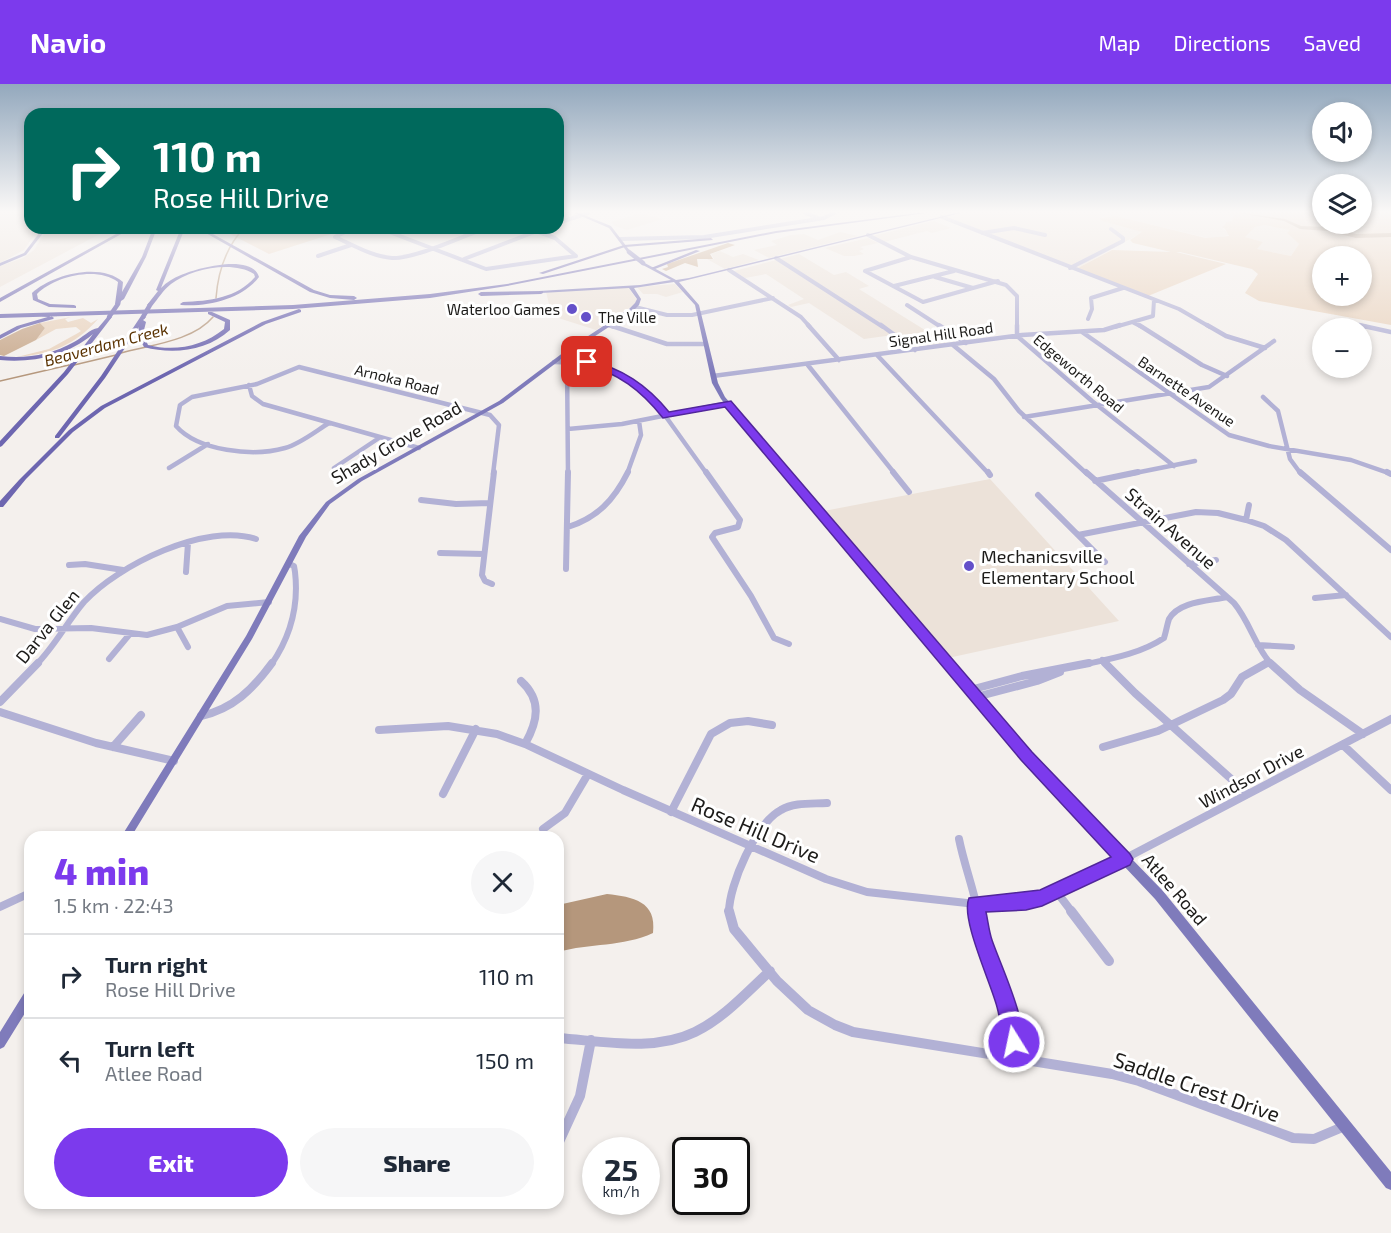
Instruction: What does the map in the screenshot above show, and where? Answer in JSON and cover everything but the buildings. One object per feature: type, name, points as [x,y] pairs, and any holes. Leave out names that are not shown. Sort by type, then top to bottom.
[{"type":"highway","points":[[0,300],[60,267]]},
{"type":"highway","points":[[0,445],[66,374],[108,319],[140,267]]},
{"type":"highway","points":[[155,298],[168,267]]},
{"type":"highway","points":[[0,505],[78,412],[124,348],[155,298],[176,279],[210,268],[230,267]]},
{"type":"highway","points":[[140,309],[203,302],[236,293],[253,283],[257,276],[252,270],[241,267]]},
{"type":"highway","points":[[269,267],[324,295],[359,297],[434,292]]},
{"type":"highway","points":[[483,285],[560,267]]},
{"type":"highway","points":[[21,481],[70,431],[96,411],[264,323],[286,314],[311,308],[483,285],[581,267]]},
{"type":"highway","points":[[404,299],[507,285],[596,267]]},
{"type":"highway","points":[[119,302],[120,281],[112,276],[99,274],[77,275],[53,281],[38,289],[33,296],[40,302],[60,306],[123,309]]},
{"type":"highway","points":[[0,314],[123,309],[293,307],[385,299],[541,292]]},
{"type":"highway","points":[[0,337],[19,327],[50,318],[123,309]]},
{"type":"highway","points":[[140,309],[204,312],[220,316],[229,323],[225,333],[208,342],[182,348],[158,349],[146,346],[143,342],[140,334],[143,317]]},
{"type":"highway","points":[[0,358],[30,358],[63,350],[83,339],[108,319]]},
{"type":"main road","points":[[650,267],[677,282]]},
{"type":"main road","points":[[541,292],[677,282],[742,267]]},
{"type":"main road","name":"Atlee Road","points":[[677,282],[695,303],[713,376],[717,388],[728,404],[1026,756],[1159,895],[1391,1183]]},
{"type":"main road","points":[[541,292],[547,287],[559,286],[585,289]]},
{"type":"main road","points":[[552,291],[553,288],[559,286]]},
{"type":"main road","points":[[631,286],[639,297],[635,307]]},
{"type":"main road","name":"Shady Grove Road","points":[[130,831],[269,602],[311,523],[333,498],[360,480],[483,413],[635,307]]},
{"type":"main road","points":[[0,1042],[24,1004]]},
{"type":"street","points":[[480,267],[485,269],[510,267]]},
{"type":"street","points":[[789,267],[915,350]]},
{"type":"street","points":[[879,267],[865,271],[921,302],[998,281]]},
{"type":"street","points":[[945,267],[998,281]]},
{"type":"street","points":[[1070,267],[1195,316],[1226,336],[1264,348]]},
{"type":"street","points":[[729,270],[806,321],[838,360]]},
{"type":"street","points":[[894,286],[957,270]]},
{"type":"street","points":[[932,276],[974,288]]},
{"type":"street","name":"Edgeworth Road","points":[[998,281],[1011,288],[1017,296],[1017,336],[1174,466]]},
{"type":"street","points":[[1088,319],[1092,309],[1091,298],[1123,288]]},
{"type":"street","points":[[635,307],[667,315],[699,314],[773,298]]},
{"type":"street","name":"Signal Hill Road","points":[[713,376],[1017,336],[1104,330],[1134,323],[1154,315],[1154,300]]},
{"type":"street","points":[[908,305],[966,343]]},
{"type":"street","points":[[1134,323],[1160,336],[1196,363],[1227,376]]},
{"type":"street","points":[[608,325],[667,344],[706,344]]},
{"type":"street","points":[[1372,328],[1391,332]]},
{"type":"street","name":"Barnette Avenue","points":[[1082,332],[1229,435],[1287,449],[1358,462],[1391,474]]},
{"type":"street","points":[[1024,417],[1209,387],[1274,342]]},
{"type":"street","name":"Strain Avenue","points":[[953,345],[994,379],[1024,417],[1227,597],[1247,619],[1258,645],[1269,662],[1363,734]]},
{"type":"street","points":[[877,355],[990,475]]},
{"type":"street","points":[[554,362],[600,365],[625,376],[646,392],[666,416],[740,520],[740,525],[713,534],[712,537],[751,596],[774,638],[789,644]]},
{"type":"street","points":[[566,569],[567,362]]},
{"type":"street","points":[[807,364],[909,492]]},
{"type":"street","name":"Arnoka Road","points":[[249,386],[276,378],[298,367],[483,413]]},
{"type":"street","points":[[329,423],[295,444],[272,452],[244,453],[184,435],[178,429],[176,417],[180,405],[197,395],[249,386],[252,396],[263,405],[329,423],[379,438],[419,448]]},
{"type":"street","points":[[1263,397],[1278,411],[1287,449],[1294,465],[1305,478],[1391,550]]},
{"type":"street","points":[[568,429],[639,421],[728,404]]},
{"type":"street","points":[[483,413],[494,418],[499,425],[482,575],[492,584]]},
{"type":"street","points":[[568,527],[596,514],[621,489],[635,456],[641,430],[639,421]]},
{"type":"street","points":[[334,468],[379,438]]},
{"type":"street","points":[[170,468],[208,444]]},
{"type":"street","points":[[1095,481],[1195,461]]},
{"type":"street","points":[[1038,495],[1105,562]]},
{"type":"street","points":[[421,500],[456,504],[490,503]]},
{"type":"street","points":[[1246,520],[1249,505]]},
{"type":"street","points":[[1078,535],[1196,512],[1218,513],[1246,520],[1264,526],[1286,540],[1391,637]]},
{"type":"street","name":"Darva Glen","points":[[0,702],[39,663],[85,601],[123,570],[153,553],[188,543],[238,535],[256,539]]},
{"type":"street","points":[[186,572],[188,543]]},
{"type":"street","points":[[440,553],[484,554]]},
{"type":"street","points":[[1189,564],[1216,560]]},
{"type":"street","points":[[69,565],[85,564],[123,570]]},
{"type":"street","points":[[201,716],[218,713],[239,702],[268,667],[281,646],[291,627],[296,606],[294,566],[289,564]]},
{"type":"street","points":[[1315,598],[1346,595]]},
{"type":"street","points":[[973,693],[1044,679],[1070,668],[1154,645],[1164,638],[1169,620],[1177,611],[1193,604],[1227,597]]},
{"type":"street","points":[[0,619],[28,627],[91,628],[129,635],[147,635],[177,627],[226,606],[269,602]]},
{"type":"street","points":[[177,627],[188,647]]},
{"type":"street","points":[[109,659],[129,635]]},
{"type":"street","points":[[1258,645],[1292,647]]},
{"type":"street","points":[[1102,660],[1248,794]]},
{"type":"street","points":[[1103,747],[1171,725],[1226,699],[1242,677],[1269,662]]},
{"type":"street","points":[[521,681],[531,690],[536,700],[536,721],[525,744]]},
{"type":"street","points":[[0,712],[55,731],[174,761]]},
{"type":"street","points":[[112,747],[141,715]]},
{"type":"street","name":"Windsor Drive","points":[[1124,859],[1391,719]]},
{"type":"street","points":[[671,812],[685,789],[702,744],[712,732],[721,726],[745,721],[772,725]]},
{"type":"street","name":"Rose Hill Drive","points":[[379,730],[434,725],[476,729],[525,744],[671,812],[826,879],[867,892],[976,904],[1026,901],[1056,891],[1124,859]]},
{"type":"street","points":[[443,794],[476,729]]},
{"type":"street","points":[[1343,745],[1391,790]]},
{"type":"street","points":[[543,829],[565,813],[588,774]]},
{"type":"street","name":"Saddle Crest Drive","points":[[828,803],[793,805],[781,809],[765,822],[730,894],[728,912],[736,933],[806,1008],[834,1025],[853,1032],[1112,1074],[1139,1081],[1293,1138],[1314,1139],[1345,1126]]},
{"type":"street","points":[[959,839],[963,860],[973,885],[982,937],[1007,1008],[1017,1058]]},
{"type":"street","points":[[1056,891],[1109,961]]},
{"type":"street","points":[[0,907],[24,896]]},
{"type":"street","points":[[564,1038],[656,1043],[693,1033],[716,1018],[770,970]]},
{"type":"street","points":[[564,1131],[580,1096],[591,1040]]},
{"type":"shaded area","points":[[0,267],[38,267],[0,287]]},
{"type":"shaded area","points":[[676,267],[666,271],[662,269]]},
{"type":"shaded area","points":[[751,267],[820,267],[834,275],[846,272],[869,286],[859,289],[949,345],[917,348],[900,334],[864,339],[809,303],[791,307],[788,305],[804,299],[766,274],[745,278],[734,271]]},
{"type":"shaded area","points":[[1081,267],[1220,267],[1148,296],[1076,269]]},
{"type":"shaded area","points":[[1242,267],[1312,267],[1312,306],[1372,306],[1372,267],[1391,267],[1391,325],[1372,322],[1372,318],[1352,318],[1259,301],[1245,293],[1258,274],[1252,269]]},
{"type":"shaded area","points":[[675,284],[683,292],[666,297],[657,294],[643,294],[637,287]]},
{"type":"shaded area","points":[[628,287],[637,300],[634,305],[596,330],[552,316],[546,292]]},
{"type":"shaded area","points":[[71,317],[65,319],[68,322],[83,318],[91,323],[98,319],[81,335],[62,347],[17,357],[49,349],[81,331],[76,327],[56,329],[36,340],[45,328],[40,323]]},
{"type":"shaded area","points":[[40,323],[45,328],[36,340],[4,356],[0,355],[0,340]]},
{"type":"shaded area","name":"Mechanicsville Elementary School","points":[[990,479],[1119,621],[948,658],[824,511]]},
{"type":"shaded area","points":[[607,894],[634,899],[647,907],[651,914],[653,933],[630,941],[564,951],[564,904]]},
{"type":"waterway","name":"Beaverdam Creek","points":[[216,298],[222,267]]},
{"type":"waterway","name":"Beaverdam Creek","points":[[121,353],[183,337],[194,332],[213,317]]},
{"type":"waterway","name":"Beaverdam Creek","points":[[74,365],[116,355]]},
{"type":"waterway","name":"Beaverdam Creek","points":[[0,381],[69,365]]},
{"type":"place","name":"Waterloo Games","points":[[572,309]]},
{"type":"place","name":"The Ville","points":[[586,317]]},
{"type":"place","name":"Mechanicsville Elementary School","points":[[969,566]]},
{"type":"route","points":[[587,362],[605,366],[633,381],[651,396],[666,416],[728,404],[1026,756],[1124,859],[1042,898],[976,904],[982,937],[1002,988],[1014,1042]]}]
